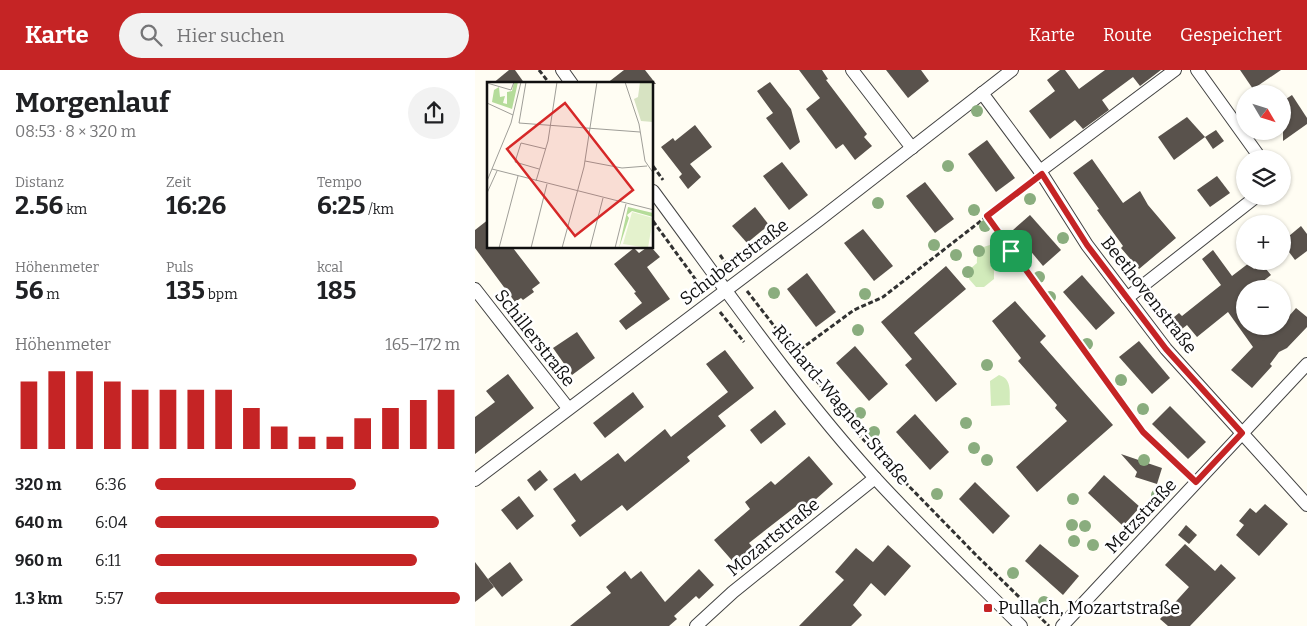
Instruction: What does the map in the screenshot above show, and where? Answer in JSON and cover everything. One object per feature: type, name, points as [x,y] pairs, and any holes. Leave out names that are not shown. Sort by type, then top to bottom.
[{"type":"street","points":[[562,70],[571,82]]},
{"type":"street","points":[[852,70],[911,148]]},
{"type":"street","name":"Schubertstraße","points":[[475,480],[739,280],[1011,70]]},
{"type":"street","points":[[1041,172],[1175,70]]},
{"type":"street","points":[[1197,70],[1255,150]]},
{"type":"street","name":"Beethovenstraße","points":[[982,93],[1041,172],[1087,245],[1166,349],[1307,505]]},
{"type":"street","name":"Richard-Wagner-Straße","points":[[654,192],[782,363],[875,478],[1021,626]]},
{"type":"street","points":[[1127,298],[1246,205]]},
{"type":"street","name":"Schillerstraße","points":[[475,289],[568,408]]},
{"type":"street","name":"Metzstraße","points":[[1062,626],[1307,364]]},
{"type":"street","name":"Mozartstraße","points":[[697,626],[733,592],[875,478]]},
{"type":"path","points":[[539,70],[548,82]]},
{"type":"path","points":[[654,167],[664,181]]},
{"type":"path","points":[[782,363],[854,310],[883,297],[1041,172]]},
{"type":"path","points":[[987,216],[1143,432],[1196,482]]},
{"type":"path","points":[[716,250],[794,354],[858,434],[969,549],[1049,626]]},
{"type":"green space","points":[[990,245],[1000,252],[1002,257],[1001,264],[994,271],[994,279],[984,287],[976,287],[969,279],[970,269],[977,263],[979,251]]},
{"type":"green space","points":[[999,375],[1008,383],[1010,405],[991,406],[990,381]]},
{"type":"building","points":[[509,70],[515,70],[524,82],[494,82]]},
{"type":"building","points":[[624,70],[645,70],[656,84],[654,82],[609,82]]},
{"type":"building","points":[[799,70],[822,70],[828,79],[826,80],[867,134],[864,137],[872,146],[855,160],[843,144],[836,149],[806,109],[820,98]]},
{"type":"building","points":[[886,70],[921,70],[929,81],[908,98]]},
{"type":"building","points":[[1060,70],[1065,70],[1079,89],[1105,70],[1161,70],[1140,86],[1133,77],[1102,100],[1109,110],[1083,129],[1075,120],[1050,139],[1029,111],[1055,91],[1047,80]]},
{"type":"building","points":[[1240,70],[1281,70],[1259,85],[1250,85]]},
{"type":"building","points":[[770,82],[791,109],[800,142],[790,150],[766,118],[773,113],[757,91]]},
{"type":"building","points":[[1291,96],[1307,118],[1307,124],[1291,135]]},
{"type":"building","points":[[1187,117],[1205,137],[1174,160],[1158,137]]},
{"type":"building","points":[[695,125],[712,147],[690,164],[701,177],[688,189],[679,177],[682,174],[661,147],[673,138],[675,141]]},
{"type":"building","points":[[1216,130],[1224,141],[1213,149],[1205,137]]},
{"type":"building","points":[[987,140],[1015,178],[996,192],[968,154]]},
{"type":"building","points":[[1092,159],[1123,203],[1140,191],[1148,205],[1176,238],[1139,269],[1121,248],[1123,246],[1073,173]]},
{"type":"building","points":[[782,162],[808,195],[789,210],[763,176]]},
{"type":"building","points":[[1217,176],[1230,193],[1210,207],[1197,190]]},
{"type":"building","points":[[925,182],[954,219],[935,233],[906,196]]},
{"type":"building","points":[[755,207],[769,225],[747,243],[732,226]]},
{"type":"building","points":[[1030,215],[1061,250],[1043,266],[1013,230]]},
{"type":"building","points":[[487,221],[487,249],[514,249],[540,283],[532,289],[534,292],[523,300],[521,298],[515,302],[475,248],[475,230]]},
{"type":"building","points":[[1301,226],[1307,234],[1307,251],[1295,260],[1291,255],[1291,234]]},
{"type":"building","points":[[863,229],[893,266],[874,281],[844,243]]},
{"type":"building","points":[[633,249],[639,253],[645,249],[653,249],[660,257],[647,267],[670,299],[626,330],[619,321],[642,303],[634,293],[636,292],[614,264]]},
{"type":"building","points":[[1213,250],[1232,276],[1240,270],[1267,270],[1271,275],[1265,280],[1236,280],[1236,323],[1228,312],[1197,337],[1187,325],[1177,333],[1168,322],[1179,313],[1182,316],[1221,285],[1202,259]]},
{"type":"building","points":[[946,266],[966,289],[914,333],[957,384],[936,402],[905,365],[912,359],[881,322]]},
{"type":"building","points":[[807,273],[836,312],[816,327],[787,289]]},
{"type":"building","points":[[1082,275],[1115,313],[1096,330],[1063,292]]},
{"type":"building","points":[[1015,301],[1046,336],[1040,342],[1113,425],[1037,492],[1016,467],[1067,421],[1055,408],[1057,405],[1018,361],[1021,358],[992,321]]},
{"type":"building","points":[[1296,308],[1307,317],[1307,327],[1287,348],[1279,352],[1270,364],[1272,366],[1252,388],[1231,370],[1253,347],[1244,335],[1291,335],[1291,314]]},
{"type":"building","points":[[577,332],[595,358],[572,375],[553,348]]},
{"type":"building","points":[[1139,341],[1170,378],[1152,394],[1119,357]]},
{"type":"building","points":[[855,346],[888,384],[869,401],[836,363]]},
{"type":"building","points":[[725,350],[754,388],[718,416],[726,426],[687,457],[690,461],[627,511],[622,505],[580,537],[571,525],[576,521],[553,489],[575,473],[581,481],[618,453],[625,462],[665,429],[671,437],[728,392],[706,364]]},
{"type":"building","points":[[508,374],[534,408],[475,454],[475,417],[495,402],[486,391]]},
{"type":"building","points":[[633,392],[644,407],[605,438],[593,423]]},
{"type":"building","points":[[1170,406],[1206,442],[1188,459],[1152,424]]},
{"type":"building","points":[[775,410],[786,424],[761,444],[750,430]]},
{"type":"building","points":[[915,414],[949,452],[930,470],[896,432]]},
{"type":"building","points":[[1121,454],[1162,468],[1157,484],[1135,477],[1137,472]]},
{"type":"building","points":[[809,456],[833,484],[815,500],[818,504],[807,514],[799,504],[749,543],[754,549],[736,565],[714,540],[750,509],[745,502],[771,481],[775,485]]},
{"type":"building","points":[[540,470],[548,480],[535,491],[527,480]]},
{"type":"building","points":[[1104,475],[1140,507],[1123,526],[1088,493]]},
{"type":"building","points":[[975,482],[1010,516],[993,534],[959,499]]},
{"type":"building","points":[[519,496],[534,516],[517,530],[501,510]]},
{"type":"building","points":[[1265,504],[1288,524],[1259,556],[1236,535],[1244,525],[1239,521],[1250,508],[1256,513]]},
{"type":"building","points":[[1186,525],[1197,535],[1189,544],[1178,535]]},
{"type":"building","points":[[1040,544],[1079,576],[1063,595],[1025,561]]},
{"type":"building","points":[[1185,544],[1215,571],[1221,564],[1236,578],[1190,626],[1168,626],[1160,619],[1189,587],[1165,565]]},
{"type":"building","points":[[888,545],[911,566],[885,596],[871,583],[853,605],[862,615],[851,626],[799,626],[844,580],[835,572],[856,548],[873,562]]},
{"type":"building","points":[[475,562],[494,587],[475,602]]},
{"type":"building","points":[[510,562],[523,580],[502,597],[488,579]]},
{"type":"building","points":[[699,569],[714,585],[699,599],[696,596],[674,616],[677,619],[669,626],[570,626],[611,593],[606,587],[625,571],[631,579],[641,571],[665,602]]},
{"type":"place","name":"Pullach, Mozartstraße","points":[[988,608]]},
{"type":"route","points":[[1042,174],[1087,245],[1166,349],[1242,433],[1196,482],[1143,432],[1011,251],[987,216],[1042,174]]}]
